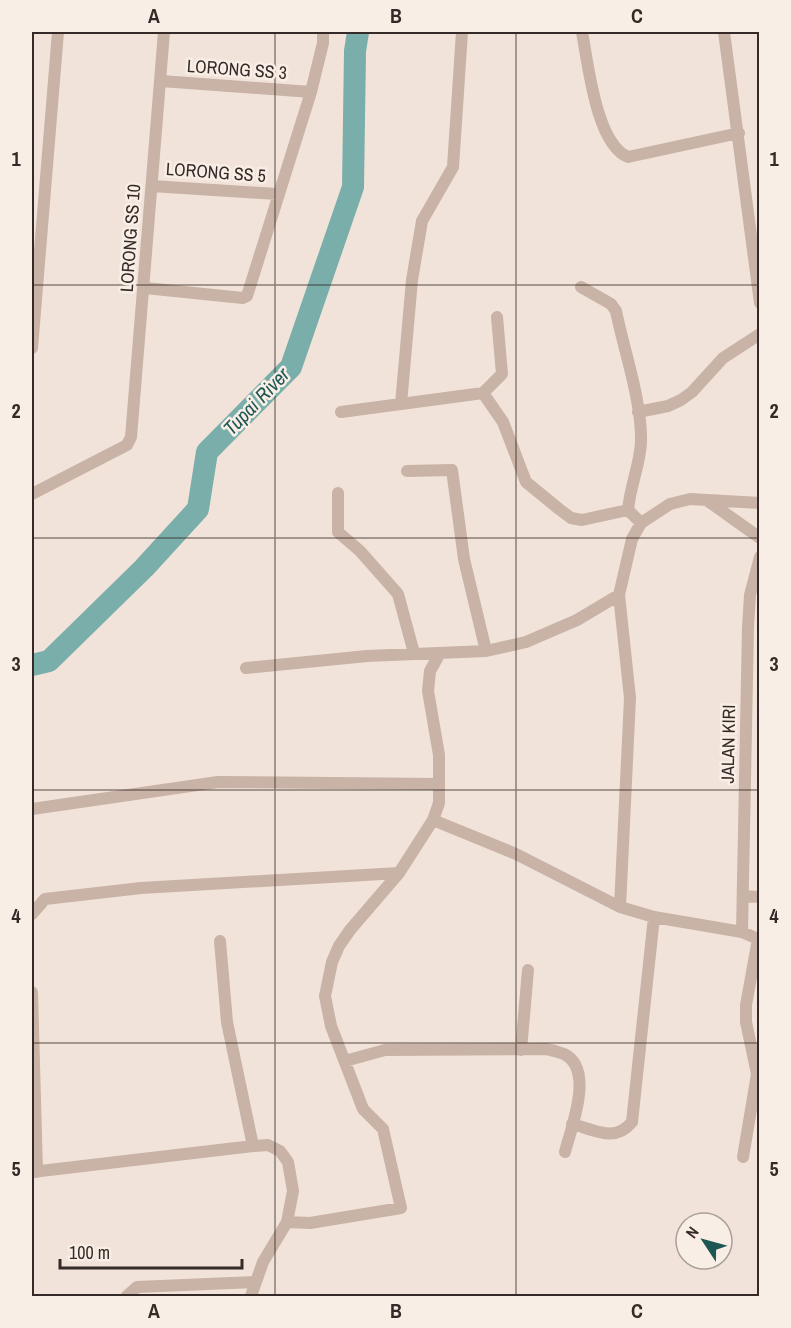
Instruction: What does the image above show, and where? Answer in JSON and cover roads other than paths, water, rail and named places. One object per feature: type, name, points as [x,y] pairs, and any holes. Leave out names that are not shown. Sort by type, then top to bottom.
[{"type":"street","points":[[32,348],[58,32]]},
{"type":"street","name":"LORONG SS 10","points":[[32,494],[127,446],[132,437],[164,32]]},
{"type":"street","points":[[145,288],[243,298],[249,292],[277,194],[311,92],[323,43],[323,32]]},
{"type":"street","points":[[400,404],[412,280],[422,221],[453,167],[462,32]]},
{"type":"street","points":[[582,32],[595,101],[612,144],[619,153],[628,157],[739,134]]},
{"type":"street","points":[[724,32],[739,134],[759,303]]},
{"type":"street","name":"LORONG SS 3","points":[[161,81],[311,92]]},
{"type":"street","name":"LORONG SS 5","points":[[152,186],[277,194]]},
{"type":"street","points":[[581,287],[611,304],[616,311],[638,412],[641,441],[638,465],[629,493],[628,510],[641,523]]},
{"type":"street","points":[[342,412],[483,393],[502,374],[497,317]]},
{"type":"street","points":[[638,412],[668,406],[681,400],[692,392],[723,358],[759,334]]},
{"type":"street","points":[[483,393],[503,422],[526,482],[559,509],[572,518],[582,520],[628,510]]},
{"type":"street","points":[[407,471],[452,470],[464,559],[486,651]]},
{"type":"street","points":[[338,493],[338,532],[360,551],[398,594],[414,653]]},
{"type":"street","points":[[620,907],[630,698],[619,595],[632,539],[641,523],[670,504],[690,499],[759,502]]},
{"type":"street","points":[[708,501],[759,538]]},
{"type":"street","name":"JALAN KIRI","points":[[742,932],[748,627],[750,595],[759,557]]},
{"type":"street","points":[[246,668],[414,653],[439,655],[486,651],[526,642],[577,620],[619,595]]},
{"type":"street","points":[[287,1222],[310,1223],[401,1208],[383,1129],[378,1120],[363,1109],[331,1026],[325,996],[332,962],[350,930],[399,873],[433,820],[439,803],[439,755],[429,691],[430,671],[439,655]]},
{"type":"street","points":[[32,809],[218,782],[438,784]]},
{"type":"street","points":[[433,820],[516,854],[620,907],[654,917],[753,934],[758,943],[746,1005],[746,1022],[757,1074],[743,1157]]},
{"type":"street","points":[[32,914],[45,899],[141,888],[399,873]]},
{"type":"street","points":[[744,896],[759,897]]},
{"type":"street","points":[[572,1124],[614,1135],[624,1132],[632,1122],[654,917]]},
{"type":"street","points":[[220,941],[227,1022],[253,1146]]},
{"type":"street","points":[[521,1050],[528,970]]},
{"type":"street","points":[[32,993],[34,1172],[268,1145],[280,1151],[288,1162],[293,1191],[287,1222],[263,1262],[250,1296]]},
{"type":"street","points":[[345,1061],[385,1050],[546,1049],[566,1055],[576,1067],[581,1085],[565,1152]]},
{"type":"street","points":[[127,1296],[137,1287],[255,1282]]},
{"type":"waterway","name":"Tupai River","points":[[32,665],[49,661],[144,568],[198,509],[207,452],[291,367],[353,187],[355,51],[358,32]]}]
